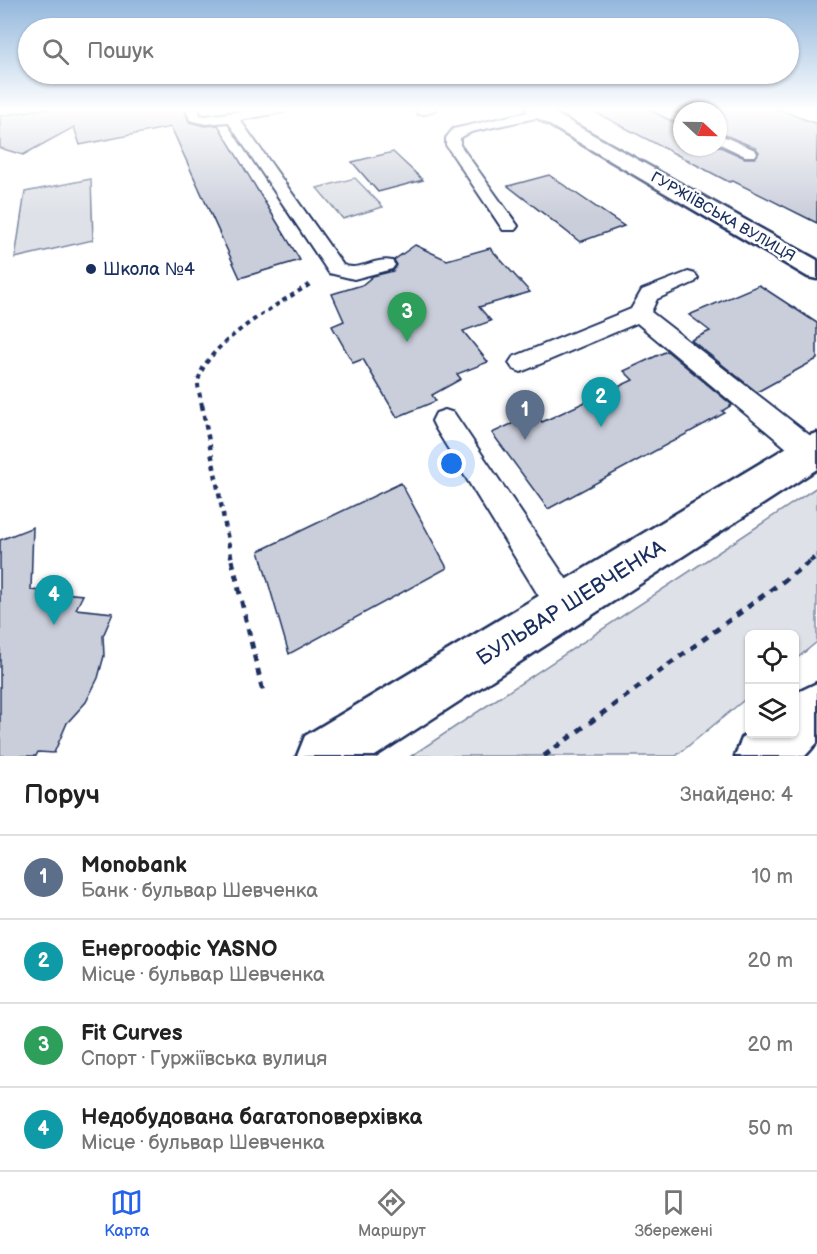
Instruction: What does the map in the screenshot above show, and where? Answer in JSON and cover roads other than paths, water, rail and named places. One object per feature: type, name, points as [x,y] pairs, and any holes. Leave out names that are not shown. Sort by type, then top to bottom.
[{"type":"street","name":"ГУРЖІЇВСЬКА ВУЛИЦЯ","points":[[596,144],[817,271]]},
{"type":"street","name":"БУЛЬВАР ШЕВЧЕНКА","points":[[325,756],[814,451]]},
{"type":"street","points":[[799,725],[817,709]]},
{"type":"street","points":[[763,756],[784,738]]},
{"type":"lane","points":[[250,144],[336,269],[344,274],[359,273],[385,265]]},
{"type":"lane","points":[[453,144],[509,226]]},
{"type":"lane","points":[[731,144],[750,153]]},
{"type":"lane","points":[[521,363],[639,314],[649,295],[688,278]]},
{"type":"lane","points":[[639,314],[814,451]]},
{"type":"lane","points":[[445,420],[565,607]]},
{"type":"place","name":"Школа №4","points":[[91,269]]},
{"type":"place","name":"Fit Curves","points":[[407,342]]},
{"type":"place","name":"Енергоофіс YASNO","points":[[601,427]]},
{"type":"place","name":"Monobank","points":[[525,440]]},
{"type":"place","name":"Недобудована багатоповерхівка","points":[[54,625]]}]
